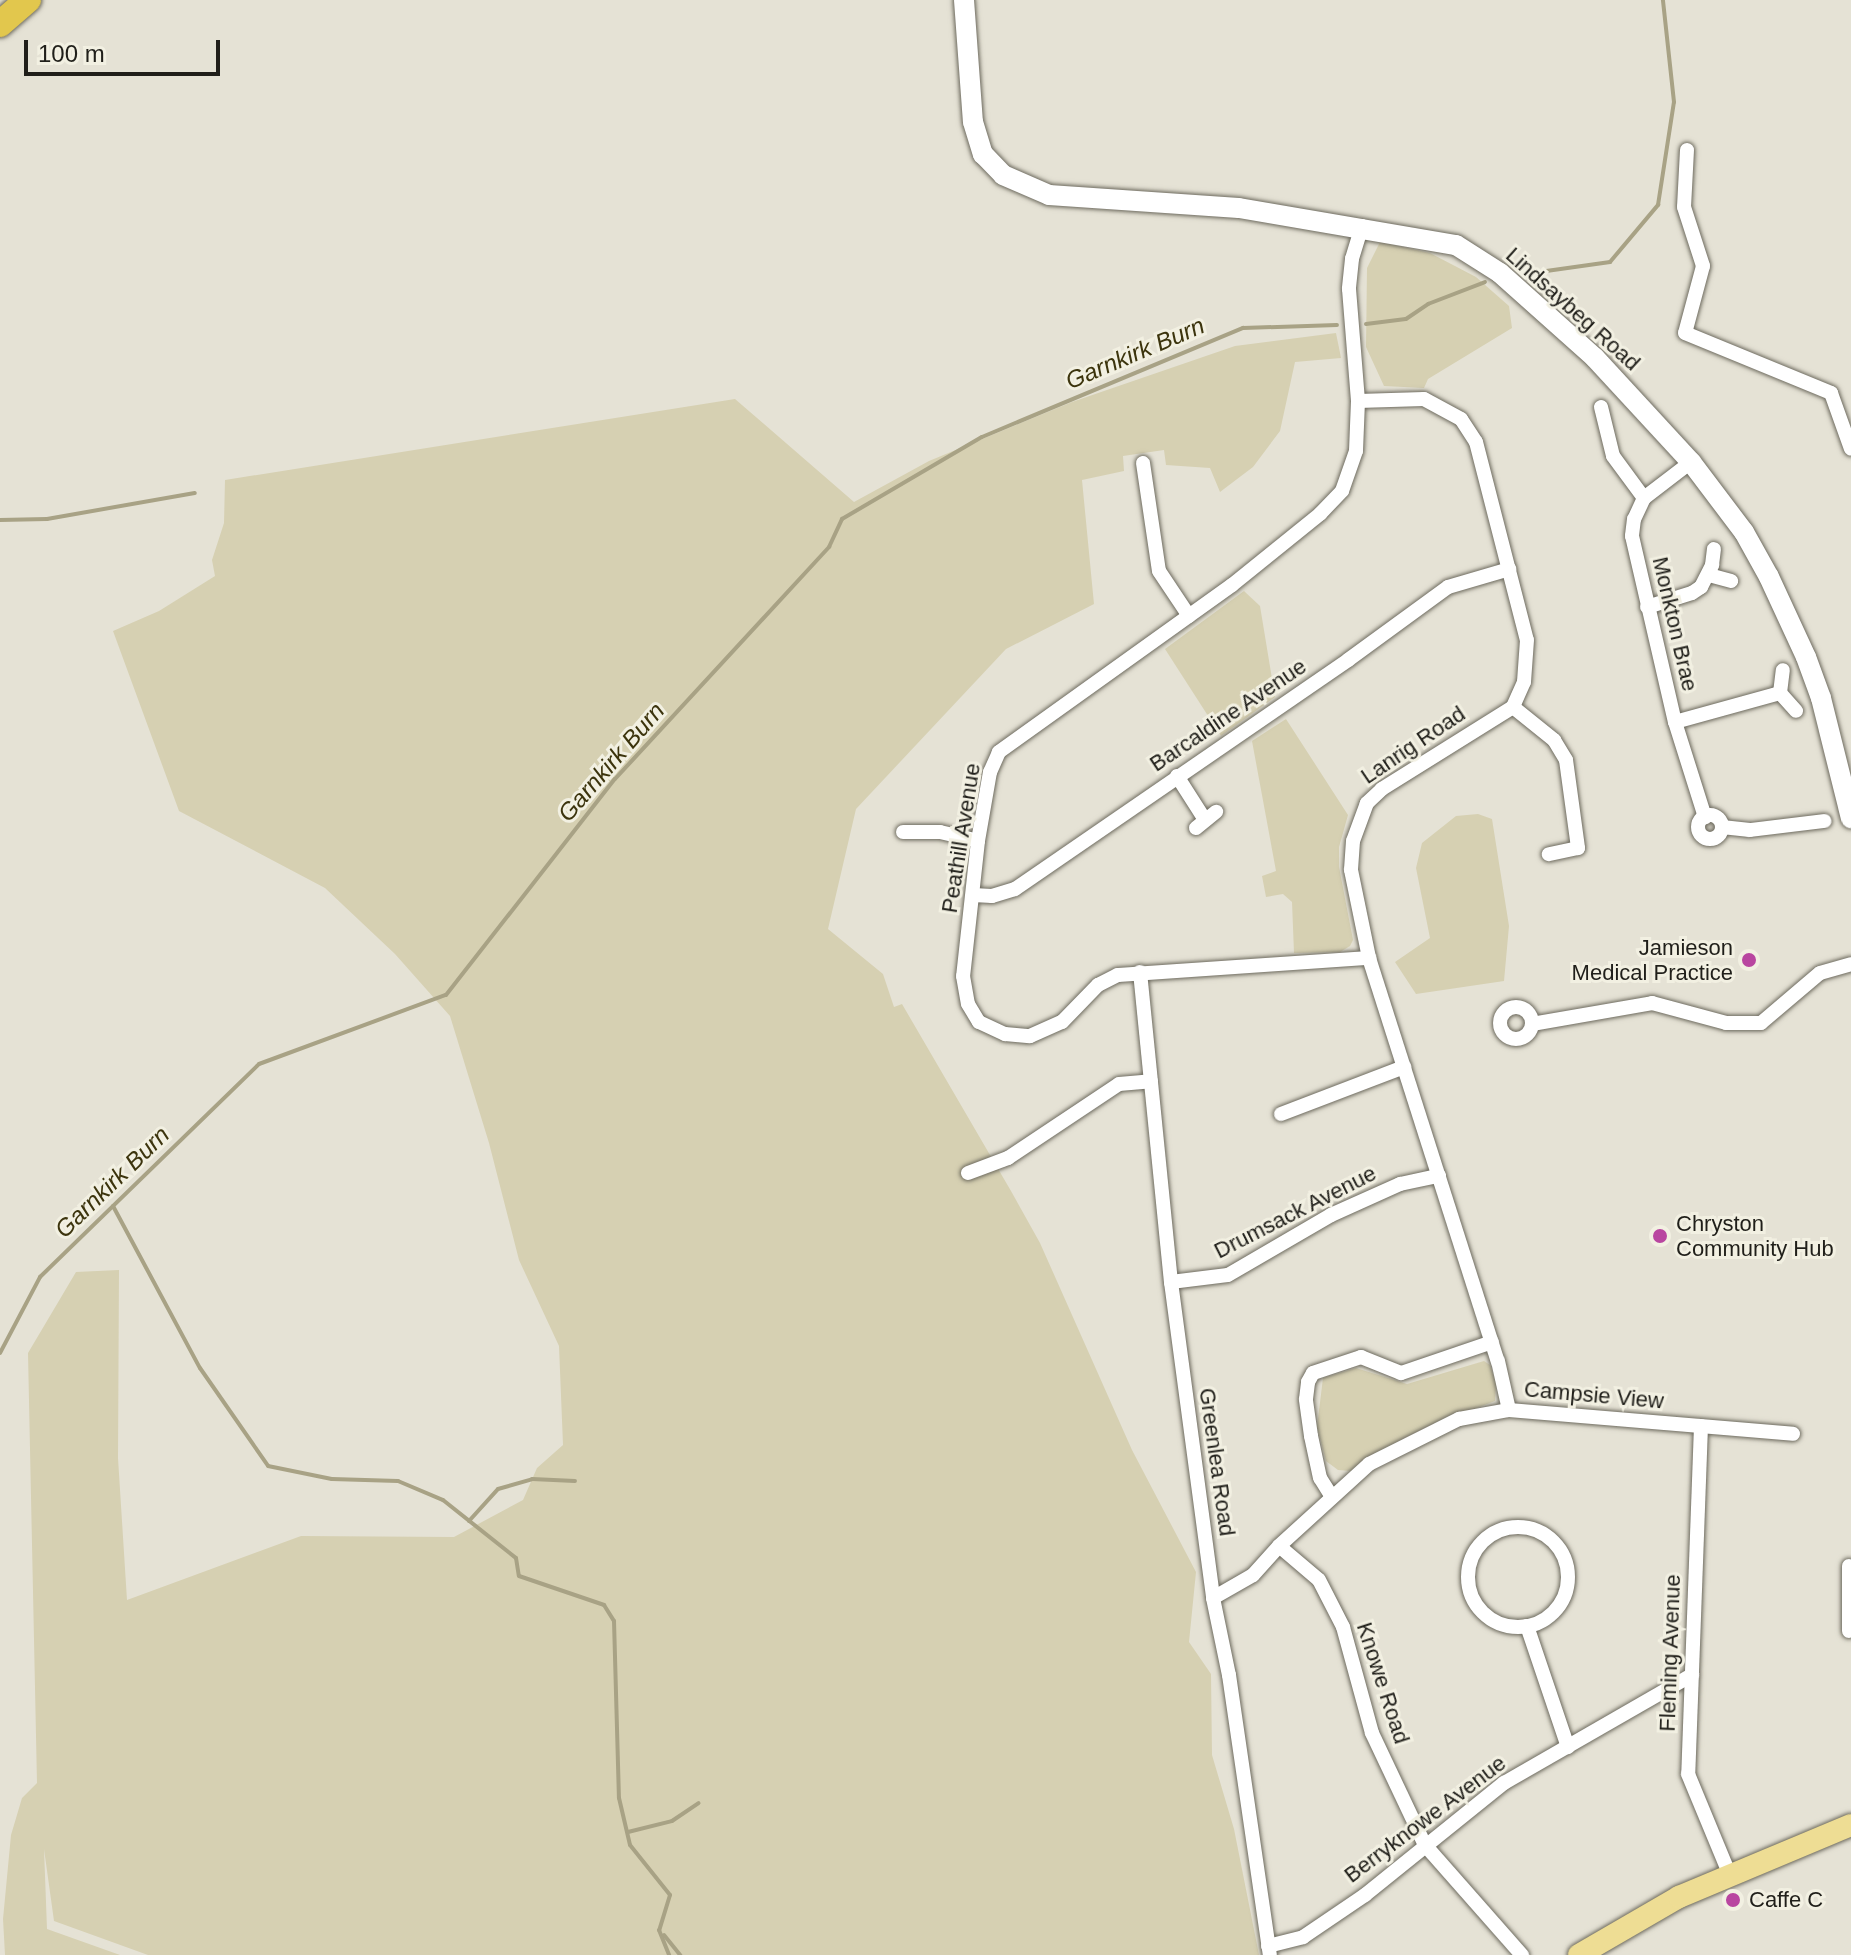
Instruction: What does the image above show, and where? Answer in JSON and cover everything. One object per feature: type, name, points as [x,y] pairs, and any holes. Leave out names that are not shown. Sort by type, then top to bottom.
[{"type":"highway","points":[[0,24],[28,0]]},
{"type":"main road","name":"Lindsaybeg Road","points":[[964,0],[973,122],[983,154],[1003,175],[1049,195],[1239,208],[1362,226],[1456,245],[1500,273],[1595,358],[1691,462],[1744,532],[1789,618],[1821,698],[1851,818]]},
{"type":"main road","points":[[1579,1955],[1628,1923],[1729,1873],[1851,1825]]},
{"type":"street","points":[[1687,150],[1684,207],[1703,266],[1685,333],[1831,393],[1851,449]]},
{"type":"street","name":"Peathill Avenue","points":[[1362,226],[1352,259],[1349,289],[1358,401],[1356,451],[1342,491],[1320,514],[1189,616],[999,752],[990,772],[978,841],[963,976],[968,1004],[979,1022],[1005,1034],[1030,1036],[1062,1022],[1098,985],[1118,975],[1369,958]]},
{"type":"street","points":[[1358,401],[1424,399],[1461,419],[1476,442],[1527,640],[1524,682],[1513,707],[1554,740],[1566,760],[1578,848],[1549,854]]},
{"type":"street","points":[[1601,407],[1613,456],[1644,498],[1691,462]]},
{"type":"street","points":[[1143,463],[1159,571],[1189,616]]},
{"type":"street","name":"Monkton Brae","points":[[1644,498],[1634,519],[1632,536],[1675,722],[1705,817],[1698,829],[1705,838],[1718,836],[1722,827],[1750,830],[1824,821]]},
{"type":"street","points":[[1647,607],[1692,593],[1709,575],[1714,549]]},
{"type":"street","name":"Barcaldine Avenue","points":[[973,895],[992,896],[1015,889],[1348,660],[1448,587],[1509,569]]},
{"type":"street","points":[[1709,575],[1731,581]]},
{"type":"street","points":[[1783,670],[1780,693],[1796,711]]},
{"type":"street","points":[[1675,722],[1780,693]]},
{"type":"street","name":"Lanrig Road","points":[[1509,1410],[1492,1342],[1369,958],[1351,870],[1355,832],[1367,803],[1382,789],[1513,707]]},
{"type":"street","points":[[1177,776],[1205,820]]},
{"type":"street","points":[[903,832],[940,832],[978,841]]},
{"type":"street","points":[[1532,1024],[1652,1003],[1726,1023],[1761,1023],[1820,973],[1851,964]]},
{"type":"street","name":"Greenlea Road","points":[[1140,972],[1171,1282],[1213,1598],[1229,1675],[1269,1951]]},
{"type":"street","points":[[1281,1114],[1404,1067]]},
{"type":"street","points":[[968,1173],[1008,1158],[1119,1084],[1151,1081]]},
{"type":"street","name":"Drumsack Avenue","points":[[1171,1282],[1228,1275],[1331,1215],[1400,1184],[1439,1176]]},
{"type":"street","points":[[1332,1497],[1320,1478],[1311,1436],[1306,1399],[1308,1382],[1313,1373],[1361,1357],[1401,1373],[1492,1342]]},
{"type":"street","name":"Campsie View","points":[[1213,1598],[1253,1575],[1279,1546],[1369,1464],[1459,1419],[1509,1410],[1793,1434]]},
{"type":"street","name":"Fleming Avenue","points":[[1701,1426],[1688,1774],[1729,1873]]},
{"type":"street","points":[[1503,1529],[1532,1529],[1554,1542],[1564,1556],[1569,1575],[1567,1592],[1555,1611],[1527,1626],[1510,1626],[1493,1620],[1482,1611],[1469,1588],[1469,1570],[1475,1551],[1487,1538],[1503,1529]]},
{"type":"street","name":"Knowe Road","points":[[1279,1546],[1319,1580],[1343,1627],[1372,1733],[1425,1845],[1522,1955]]},
{"type":"street","points":[[1849,1566],[1849,1631]]},
{"type":"street","points":[[1527,1626],[1568,1747]]},
{"type":"street","name":"Berryknowe Avenue","points":[[1269,1951],[1303,1937],[1365,1895],[1504,1783],[1692,1675]]},
{"type":"shaded area","points":[[1380,242],[1430,253],[1476,277],[1509,306],[1512,328],[1428,379],[1424,388],[1384,386],[1366,347],[1367,268]]},
{"type":"shaded area","points":[[1336,333],[1341,358],[1295,362],[1280,431],[1253,467],[1220,492],[1210,468],[1166,465],[1164,450],[1123,456],[1124,471],[1082,480],[1094,604],[1006,649],[856,809],[828,929],[883,974],[894,1007],[902,1004],[1011,1191],[1040,1243],[1132,1450],[1196,1572],[1189,1642],[1211,1674],[1212,1755],[1234,1829],[1259,1955],[148,1955],[54,1921],[44,1849],[47,1929],[120,1955],[5,1955],[3,1919],[11,1835],[22,1798],[37,1783],[28,1353],[76,1272],[119,1270],[118,1458],[127,1600],[301,1536],[454,1537],[523,1500],[537,1468],[563,1445],[559,1346],[519,1260],[489,1143],[450,1016],[395,954],[325,888],[179,811],[113,631],[159,611],[215,576],[212,560],[224,523],[225,480],[735,399],[854,502],[929,461],[1072,402],[1235,346]]},
{"type":"shaded area","points":[[1244,591],[1260,606],[1275,697],[1221,736],[1165,649]]},
{"type":"shaded area","points":[[1286,719],[1348,815],[1339,847],[1339,867],[1353,940],[1340,952],[1294,953],[1292,902],[1283,894],[1266,897],[1262,876],[1276,871],[1252,741]]},
{"type":"shaded area","points":[[1478,814],[1492,819],[1509,926],[1504,981],[1416,994],[1395,962],[1430,938],[1416,868],[1422,843],[1456,816]]},
{"type":"shaded area","points":[[1484,1361],[1490,1365],[1496,1384],[1495,1401],[1453,1417],[1351,1471],[1338,1470],[1326,1461],[1317,1427],[1323,1378],[1356,1368],[1407,1384]]},
{"type":"waterway","name":"Garnkirk Burn","points":[[1525,274],[1610,262],[1658,205],[1674,102],[1663,0]]},
{"type":"waterway","name":"Garnkirk Burn","points":[[1366,324],[1406,319],[1428,304],[1485,282]]},
{"type":"waterway","name":"Garnkirk Burn","points":[[0,1353],[40,1277],[259,1064],[446,995],[615,779],[829,547],[842,519],[982,437],[1243,328],[1337,325]]},
{"type":"waterway","points":[[0,520],[47,519],[195,493]]},
{"type":"waterway","points":[[113,1206],[200,1368],[268,1466],[332,1479],[398,1481],[443,1500],[516,1558],[519,1576],[604,1605],[614,1621],[619,1798],[630,1845],[670,1895],[659,1930],[669,1955]]},
{"type":"waterway","points":[[469,1521],[498,1489],[532,1479],[575,1481]]},
{"type":"waterway","points":[[628,1832],[672,1821],[699,1803]]},
{"type":"waterway","points":[[664,1935],[680,1955]]},
{"type":"place","name":"Jamieson Medical Practice","points":[[1749,960]]},
{"type":"place","name":"Chryston Community Hub","points":[[1660,1236]]},
{"type":"place","name":"Caffe C","points":[[1733,1900]]}]
